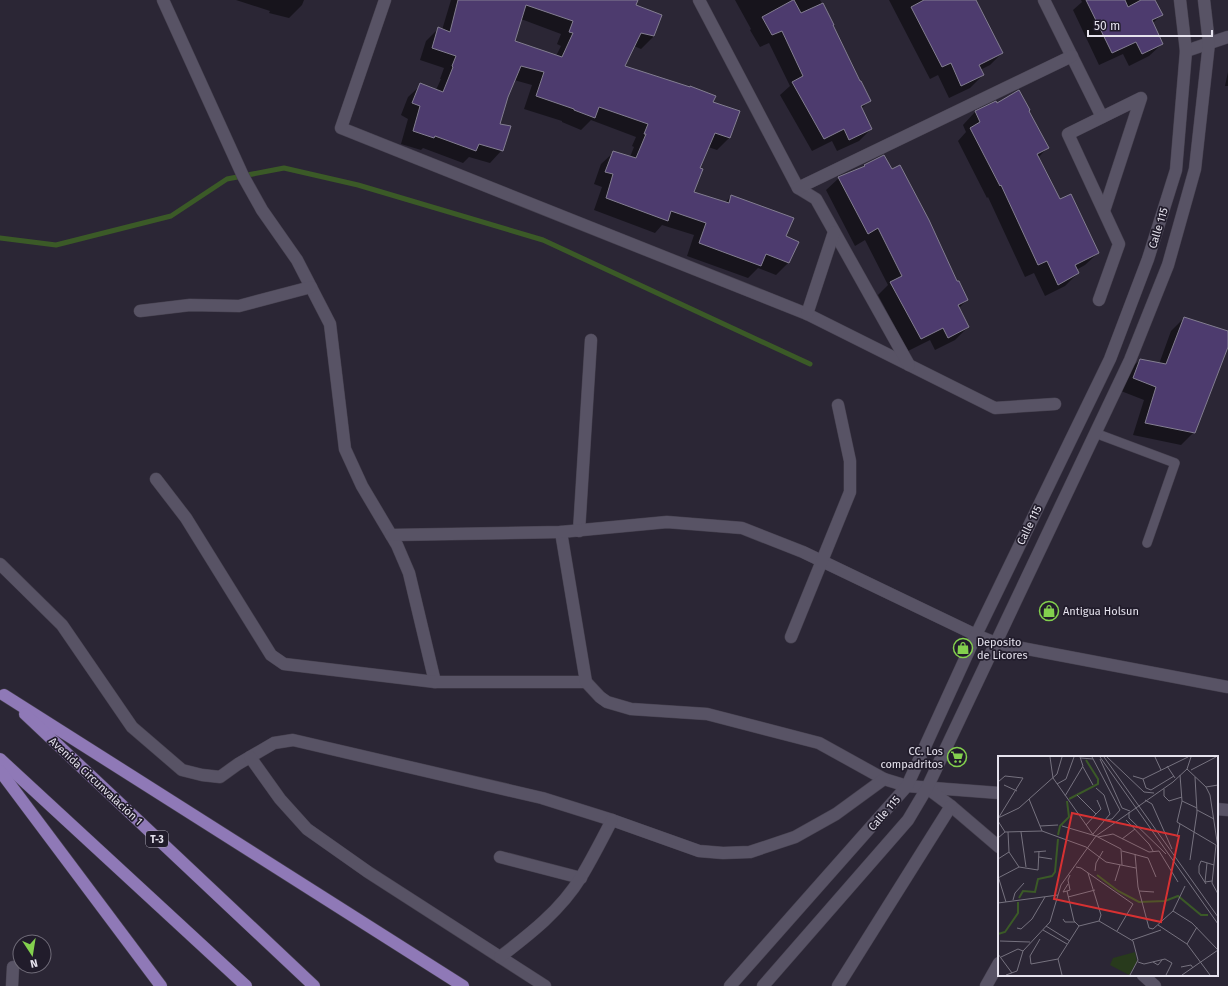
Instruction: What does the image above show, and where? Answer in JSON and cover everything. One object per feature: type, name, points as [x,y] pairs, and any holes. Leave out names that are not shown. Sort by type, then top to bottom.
[{"type":"main road","name":"Avenida Circunvalación 1","points":[[2,693],[314,986]]},
{"type":"main road","points":[[2,693],[463,986]]},
{"type":"main road","points":[[0,759],[246,986]]},
{"type":"main road","points":[[0,771],[161,986]]},
{"type":"street","points":[[164,0],[243,176],[262,210],[298,260],[330,324],[345,449],[362,486],[397,545],[409,573],[435,682]]},
{"type":"street","points":[[385,0],[341,128],[807,314],[995,408],[1055,404]]},
{"type":"street","points":[[699,0],[798,188],[816,199],[909,365]]},
{"type":"street","points":[[1044,0],[1102,117]]},
{"type":"street","name":"Calle 115","points":[[730,986],[907,786],[976,635],[1110,359],[1148,259],[1176,170],[1186,51],[1180,0]]},
{"type":"street","name":"Calle 115","points":[[763,986],[908,820],[927,788],[1130,360],[1168,265],[1195,169],[1209,43],[1204,0]]},
{"type":"street","points":[[1186,51],[1228,37]]},
{"type":"street","points":[[798,188],[1072,56]]},
{"type":"street","points":[[1099,300],[1119,244],[1068,134],[1141,98],[1104,211]]},
{"type":"street","points":[[807,314],[834,232]]},
{"type":"street","points":[[140,311],[190,305],[239,306],[311,287]]},
{"type":"street","points":[[579,531],[592,340]]},
{"type":"street","points":[[791,637],[850,492],[850,461],[838,405]]},
{"type":"street","points":[[156,479],[186,518],[271,655],[284,664],[435,682],[586,682]]},
{"type":"street","points":[[391,535],[561,532],[668,522],[742,528],[823,561],[976,635],[996,643],[1228,687]]},
{"type":"street","points":[[561,532],[586,682],[600,698],[607,702],[631,709],[707,714],[820,743],[884,779],[907,786],[998,793]]},
{"type":"street","points":[[0,564],[62,625],[132,727],[182,770],[202,775],[220,777],[274,743],[293,740],[542,798],[612,820],[699,851],[723,853],[750,852],[795,837],[836,814],[884,779]]},
{"type":"street","points":[[250,757],[280,799],[307,829],[368,872],[545,986]]},
{"type":"street","points":[[927,788],[951,806],[998,846]]},
{"type":"street","points":[[838,986],[951,806]]},
{"type":"street","points":[[1218,809],[1228,810]]},
{"type":"street","points":[[500,957],[540,926],[566,898],[581,878],[612,820]]},
{"type":"street","points":[[500,857],[581,878]]},
{"type":"street","points":[[986,986],[998,965]]},
{"type":"street","points":[[12,986],[13,974]]},
{"type":"street","points":[[1144,976],[1155,986]]},
{"type":"lane","points":[[1095,433],[1175,463],[1147,543]]},
{"type":"building","points":[[458,0],[638,0],[636,5],[662,15],[654,36],[641,33],[625,66],[690,86],[716,96],[713,102],[740,111],[730,138],[715,133],[700,168],[703,169],[694,192],[729,203],[731,195],[794,218],[786,236],[799,242],[789,263],[766,254],[761,266],[699,243],[706,223],[671,211],[668,221],[606,198],[613,174],[605,172],[613,151],[636,158],[646,134],[644,134],[648,124],[599,107],[595,118],[536,96],[544,72],[521,66],[508,97],[500,124],[511,126],[503,151],[479,144],[476,151],[435,136],[434,138],[413,131],[420,106],[412,103],[420,83],[443,92],[453,67],[452,66],[456,56],[432,48],[438,27],[450,32]],"holes":[[[526,5],[573,21],[569,32],[573,33],[562,57],[515,41]]]},
{"type":"building","points":[[793,0],[801,13],[823,3],[871,101],[861,106],[872,129],[849,140],[844,129],[824,139],[792,82],[803,76],[782,31],[772,35],[762,17]]},
{"type":"building","points":[[924,0],[976,0],[1003,53],[979,65],[984,75],[961,86],[951,63],[942,67],[911,7]]},
{"type":"building","points":[[1086,0],[1125,0],[1128,7],[1141,0],[1155,0],[1163,15],[1152,20],[1163,44],[1142,54],[1136,42],[1112,53]]},
{"type":"building","points":[[1019,90],[1049,148],[1037,154],[1060,199],[1071,194],[1099,253],[1075,265],[1079,273],[1058,285],[1047,261],[1038,265],[1001,185],[1000,186],[970,128],[980,122],[975,111],[996,101],[997,103]]},
{"type":"building","points":[[884,155],[892,169],[900,165],[929,220],[957,281],[959,281],[968,300],[958,305],[969,327],[948,338],[943,328],[921,339],[890,282],[902,276],[878,228],[868,234],[838,177],[865,166],[864,165]]},
{"type":"building","points":[[1184,317],[1228,331],[1228,347],[1195,433],[1145,423],[1156,387],[1133,378],[1140,359],[1166,364]]},
{"type":"waterway","points":[[0,238],[56,245],[171,216],[227,179],[284,168],[358,185],[543,240],[810,364]]},
{"type":"place","name":"Antigua Holsun","points":[[1049,611]]},
{"type":"place","name":"Deposito de Licores","points":[[963,648]]},
{"type":"place","name":"CC. Los compadritos","points":[[957,757]]}]
